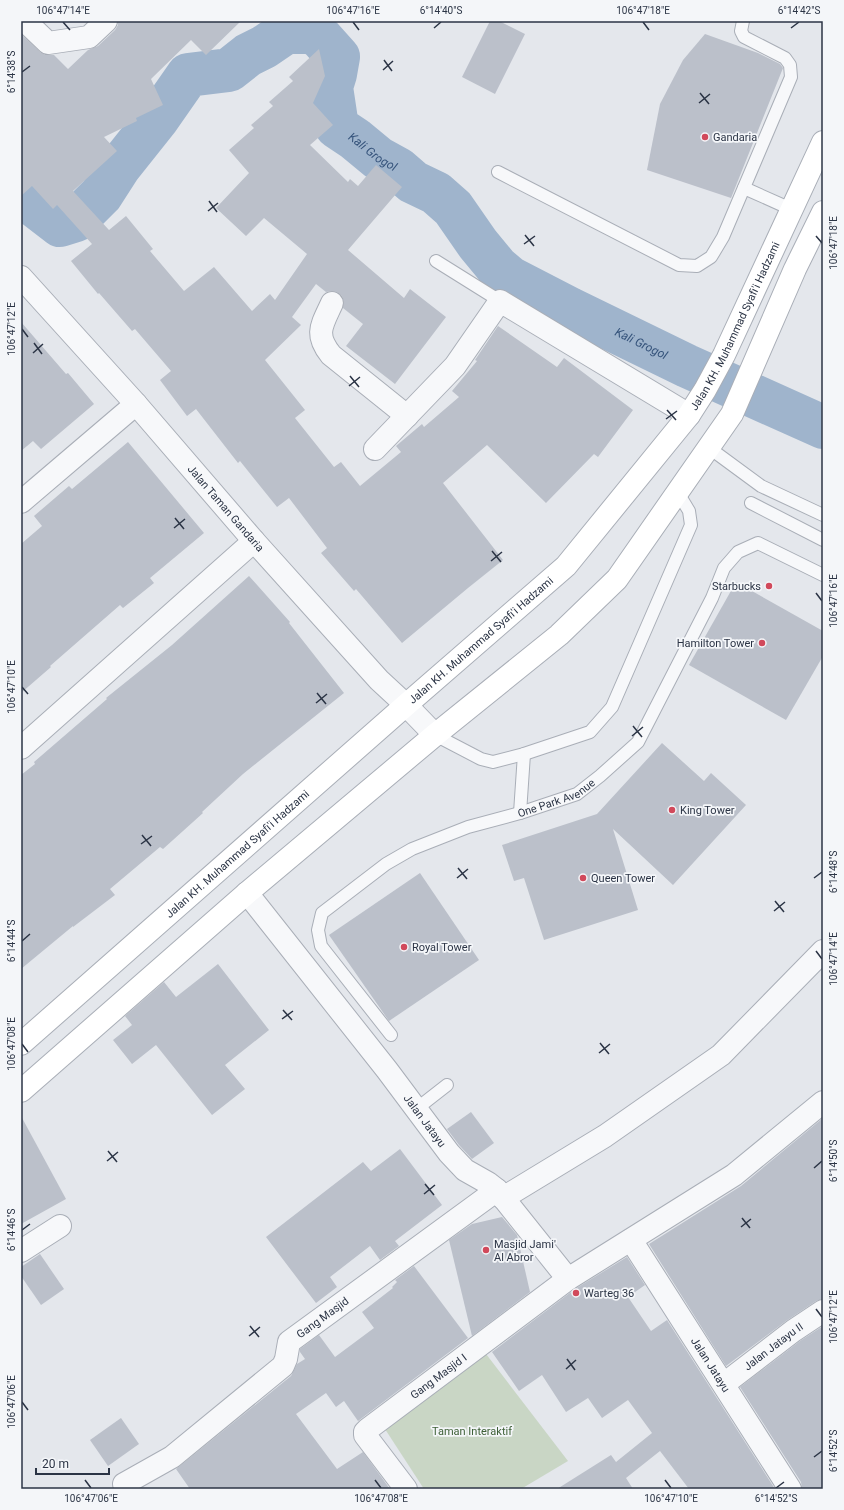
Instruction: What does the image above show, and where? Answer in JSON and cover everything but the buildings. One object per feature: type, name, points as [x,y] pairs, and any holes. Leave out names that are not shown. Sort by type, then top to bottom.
[{"type":"main road","name":"Jalan KH. Muhammad Syafi'i Hadzami","points":[[21,1044],[566,566],[689,415],[705,390],[724,355],[823,142]]},
{"type":"main road","points":[[21,1091],[247,893],[435,735],[559,635],[617,579],[732,414],[795,269],[823,212]]},
{"type":"street","points":[[25,21],[48,43],[89,37],[106,21]]},
{"type":"street","name":"Jalan Taman Gandaria","points":[[21,277],[136,404],[254,541],[379,680],[435,735]]},
{"type":"street","points":[[375,449],[455,366],[500,301],[689,415]]},
{"type":"street","points":[[332,303],[320,328],[324,346],[331,355],[407,416]]},
{"type":"street","points":[[21,502],[136,404]]},
{"type":"street","points":[[21,748],[254,541]]},
{"type":"street","name":"Jalan Jatayu","points":[[247,893],[449,1153],[465,1170],[488,1183],[500,1194],[568,1279]]},
{"type":"street","name":"Gang Masjid","points":[[124,1484],[172,1457],[283,1366],[286,1359],[289,1342],[500,1194],[605,1136],[721,1055],[823,951]]},
{"type":"street","points":[[568,1279],[734,1175],[823,1102]]},
{"type":"street","points":[[21,1252],[60,1226]]},
{"type":"street","name":"Jalan Jatayu","points":[[631,1240],[790,1489]]},
{"type":"street","name":"Gang Masjid I","points":[[406,1489],[365,1435],[365,1432],[568,1279]]},
{"type":"street","name":"Jalan Jatayu II","points":[[724,1384],[793,1331],[823,1311]]},
{"type":"lane","points":[[498,172],[678,265],[697,266],[710,257],[723,237],[791,77],[790,65],[784,58],[744,37],[741,30],[743,21]]},
{"type":"lane","points":[[744,188],[791,209]]},
{"type":"lane","points":[[436,261],[500,301]]},
{"type":"lane","points":[[708,447],[761,486],[823,515]]},
{"type":"lane","points":[[435,735],[481,759],[493,762],[524,754],[590,732],[612,707],[691,525],[689,511],[677,491]]},
{"type":"lane","points":[[751,503],[823,540]]},
{"type":"lane","name":"One Park Avenue","points":[[391,1035],[321,946],[318,930],[322,913],[386,864],[412,849],[468,827],[520,813],[577,794],[600,776],[638,742],[712,598],[724,568],[738,552],[758,543],[823,575]]},
{"type":"lane","points":[[520,813],[524,754]]},
{"type":"lane","points":[[415,1110],[447,1085]]},
{"type":"green space","name":"Taman Interaktif","points":[[483,1350],[568,1461],[521,1489],[424,1489],[383,1426]]},
{"type":"waterway","name":"Kali Grogol","points":[[21,195],[60,225],[76,220],[101,195],[119,167],[158,118],[188,75],[229,70],[248,55],[264,47],[286,32],[312,32],[321,38],[338,57],[331,87],[337,127],[355,139],[378,158],[398,169],[413,182],[436,193],[453,208],[478,244],[497,267],[510,278],[687,366],[823,427]]},
{"type":"place","name":"Gandaria","points":[[705,137]]},
{"type":"place","name":"Starbucks","points":[[769,586]]},
{"type":"place","name":"Hamilton Tower","points":[[762,643]]},
{"type":"place","name":"King Tower","points":[[672,810]]},
{"type":"place","name":"Queen Tower","points":[[583,878]]},
{"type":"place","name":"Royal Tower","points":[[404,947]]},
{"type":"place","name":"Masjid Jami' Al Abror","points":[[486,1250]]},
{"type":"place","name":"Warteg 36","points":[[576,1293]]}]
